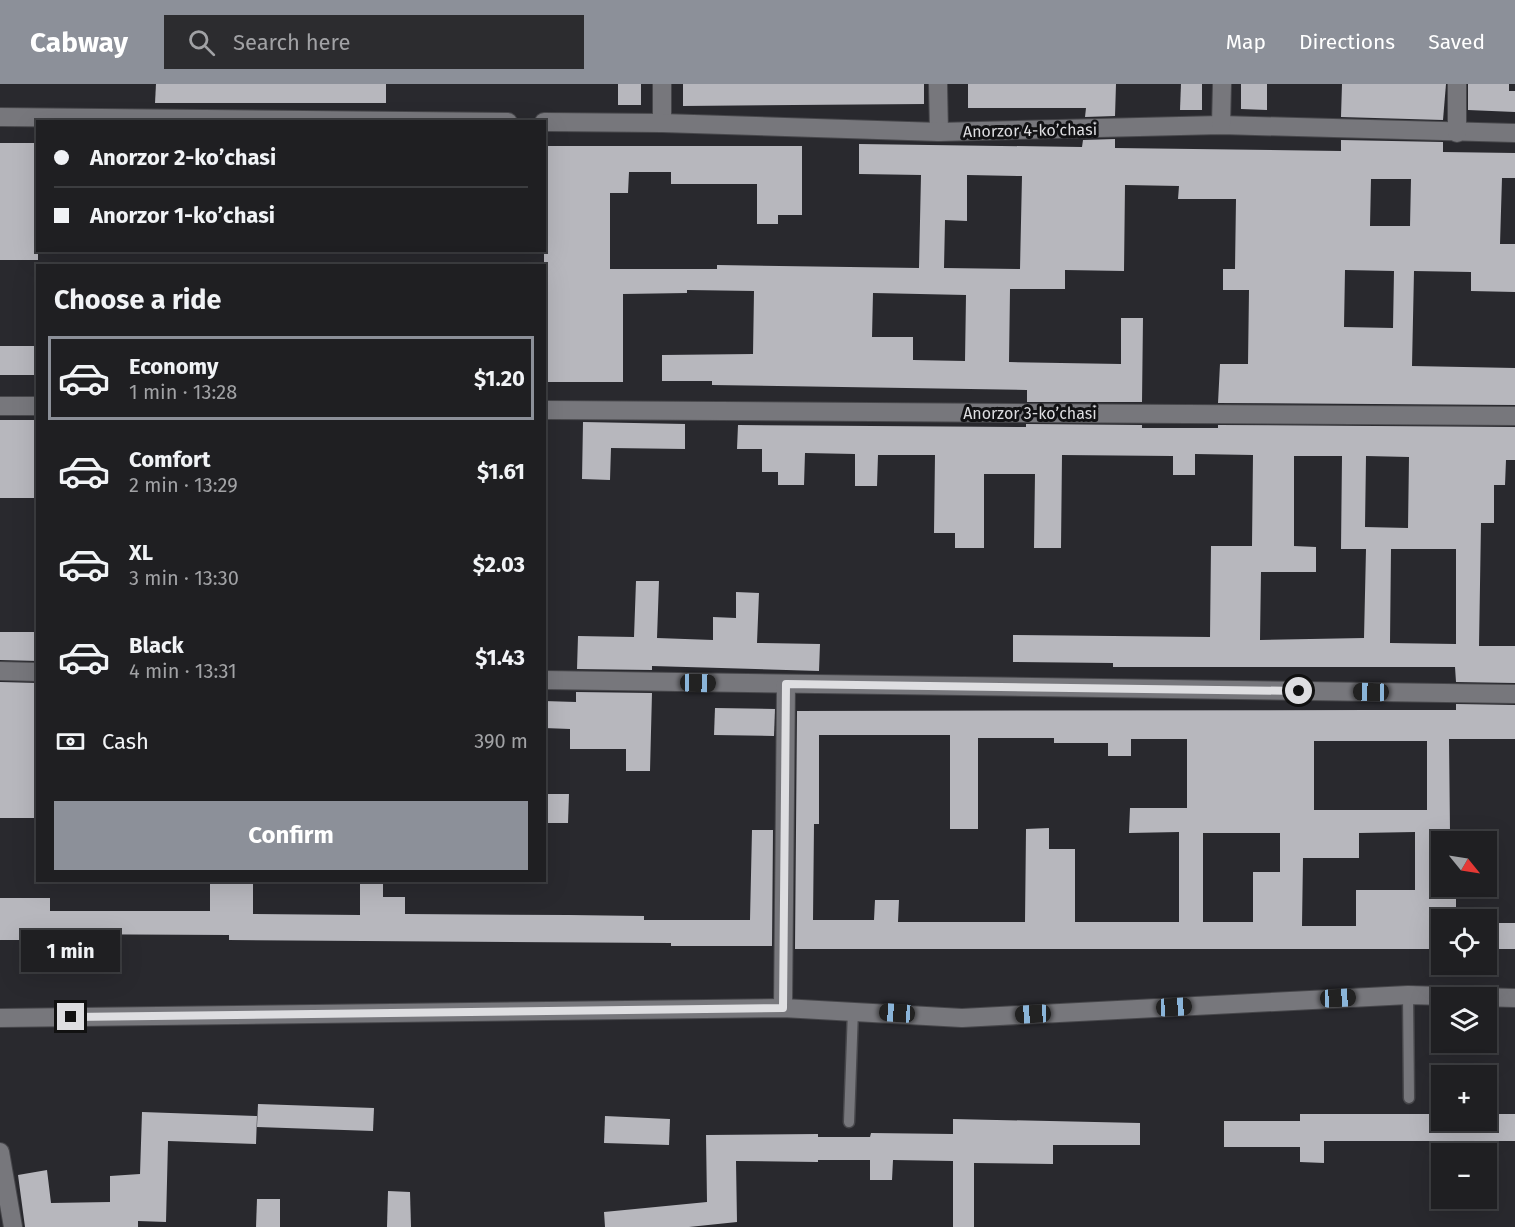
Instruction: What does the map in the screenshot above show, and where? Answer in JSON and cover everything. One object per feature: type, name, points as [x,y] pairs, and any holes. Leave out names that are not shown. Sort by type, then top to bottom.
[{"type":"street","points":[[662,84],[662,123]]},
{"type":"street","points":[[938,84],[939,132]]},
{"type":"street","points":[[1221,126],[1222,84]]},
{"type":"street","points":[[1457,84],[1457,133]]},
{"type":"street","points":[[0,117],[305,120]]},
{"type":"street","name":"Аnorzor 4-koʼchasi","points":[[546,122],[662,123],[939,132],[1221,126],[1515,133]]},
{"type":"street","points":[[0,406],[36,406]]},
{"type":"street","name":"Аnorzor 3-koʼchasi","points":[[546,410],[1515,416]]},
{"type":"street","points":[[0,671],[36,672]]},
{"type":"street","points":[[546,680],[1515,694]]},
{"type":"street","points":[[783,1008],[786,684]]},
{"type":"street","points":[[0,1018],[783,1008],[853,1010],[962,1018],[1408,995],[1515,998]]},
{"type":"street","points":[[0,1152],[13,1227]]},
{"type":"lane","points":[[1408,995],[1409,1098]]},
{"type":"lane","points":[[849,1122],[853,1010]]},
{"type":"building","points":[[156,84],[386,84],[386,103],[155,103]]},
{"type":"building","points":[[618,84],[641,84],[641,105],[618,105]]},
{"type":"building","points":[[683,84],[924,84],[924,104],[683,106]]},
{"type":"building","points":[[968,84],[1116,84],[1115,116],[1085,117],[1086,108],[968,108]]},
{"type":"building","points":[[1181,84],[1202,84],[1202,110],[1180,110]]},
{"type":"building","points":[[1241,84],[1267,84],[1267,110],[1241,109]]},
{"type":"building","points":[[1342,84],[1446,84],[1443,120],[1341,117]]},
{"type":"building","points":[[1468,84],[1509,84],[1509,91],[1515,91],[1515,112],[1468,110]]},
{"type":"building","points":[[1115,139],[1115,148],[1341,151],[1341,140],[1443,142],[1443,152],[1515,153],[1515,178],[1502,178],[1500,244],[1515,244],[1515,292],[1471,291],[1471,272],[1414,271],[1412,366],[1515,368],[1515,405],[1218,403],[1220,364],[1248,364],[1249,290],[1223,290],[1223,269],[1235,269],[1236,199],[1178,199],[1179,186],[1125,185],[1124,271],[1065,270],[1065,289],[1010,289],[1009,362],[1121,364],[1121,318],[1143,318],[1142,402],[1027,402],[1027,390],[712,385],[712,381],[662,381],[662,355],[753,354],[754,291],[687,290],[687,293],[623,294],[623,382],[546,382],[546,264],[544,264],[544,252],[546,252],[546,146],[802,146],[802,215],[778,215],[778,224],[757,224],[757,184],[671,184],[671,172],[629,172],[628,193],[610,193],[610,269],[717,269],[717,265],[919,268],[921,175],[859,174],[859,144],[1082,147],[1083,140]],"holes":[[[967,175],[1022,176],[1020,269],[944,268],[945,220],[967,221]],[[1371,179],[1411,179],[1410,226],[1370,226]],[[1345,270],[1394,271],[1393,328],[1344,327]],[[873,293],[966,295],[965,361],[913,360],[913,337],[872,337]]]},
{"type":"building","points":[[0,143],[36,143],[36,252],[38,252],[38,260],[0,260]]},
{"type":"building","points":[[0,346],[36,346],[36,375],[0,375]]},
{"type":"building","points":[[0,420],[36,420],[36,498],[0,498]]},
{"type":"building","points":[[583,422],[685,424],[685,449],[611,448],[610,480],[582,479]]},
{"type":"building","points":[[1026,424],[1142,425],[1142,428],[1218,428],[1218,425],[1515,427],[1515,460],[1506,460],[1505,485],[1494,485],[1494,523],[1481,523],[1479,646],[1515,646],[1515,683],[1456,682],[1455,667],[1113,667],[1113,663],[1013,662],[1013,635],[1210,637],[1211,546],[1252,546],[1253,455],[1195,454],[1195,475],[1173,475],[1173,456],[1062,455],[1061,548],[1034,548],[1035,474],[984,474],[984,548],[955,548],[955,533],[934,533],[935,455],[878,455],[877,486],[855,486],[855,454],[805,453],[804,485],[778,485],[778,472],[762,472],[762,449],[737,449],[738,425],[1026,427]],"holes":[[[1294,456],[1342,456],[1341,549],[1366,549],[1364,638],[1260,640],[1261,572],[1316,572],[1316,547],[1294,546]],[[1366,456],[1409,457],[1408,528],[1365,527]],[[1391,549],[1456,549],[1456,644],[1390,643]]]},
{"type":"building","points":[[636,581],[659,581],[657,638],[713,640],[713,617],[736,618],[736,592],[759,593],[757,643],[820,644],[819,671],[652,666],[652,670],[577,669],[578,636],[634,637]]},
{"type":"building","points":[[0,632],[36,632],[36,661],[0,660]]},
{"type":"building","points":[[0,682],[36,683],[36,818],[0,818]]},
{"type":"building","points":[[576,692],[652,693],[650,771],[626,771],[626,749],[570,749],[570,729],[546,728],[546,701],[576,702]]},
{"type":"building","points":[[1456,704],[1515,705],[1515,739],[1449,739],[1450,831],[1431,831],[1431,897],[1456,897],[1456,909],[1431,909],[1431,949],[795,949],[797,711],[1456,710]],"holes":[[[819,735],[950,735],[950,829],[978,829],[978,738],[1054,738],[1054,743],[1108,743],[1108,756],[1131,756],[1131,739],[1187,739],[1187,808],[1130,808],[1129,833],[1179,832],[1179,922],[1075,922],[1075,849],[1049,849],[1049,828],[1026,829],[1025,922],[898,922],[899,900],[875,900],[874,920],[813,920],[814,824],[819,824]],[[1314,741],[1427,741],[1427,810],[1314,810]],[[1415,832],[1415,890],[1356,890],[1356,926],[1302,926],[1303,858],[1359,858],[1359,833]],[[1203,833],[1280,833],[1280,872],[1253,872],[1253,922],[1203,922]]]},
{"type":"building","points":[[715,708],[775,709],[774,736],[714,735]]},
{"type":"building","points":[[546,794],[569,794],[568,823],[546,823]]},
{"type":"building","points":[[752,830],[773,830],[772,946],[671,946],[671,943],[229,940],[229,935],[31,934],[31,940],[0,940],[0,898],[50,898],[50,911],[210,911],[210,882],[253,883],[253,914],[360,915],[360,882],[383,882],[383,897],[405,897],[405,914],[644,916],[644,920],[750,920]]},
{"type":"building","points":[[1497,923],[1515,923],[1515,949],[1497,949]]},
{"type":"building","points":[[258,1104],[374,1108],[373,1131],[257,1127]]},
{"type":"building","points":[[142,1112],[257,1116],[256,1144],[168,1141],[166,1222],[138,1221],[138,1227],[25,1227],[18,1175],[47,1170],[51,1203],[110,1202],[110,1176],[140,1174]]},
{"type":"building","points":[[1300,1114],[1431,1114],[1431,1131],[1497,1131],[1497,1114],[1515,1114],[1515,1141],[1469,1143],[1469,1141],[1324,1141],[1324,1163],[1300,1162],[1300,1147],[1224,1147],[1224,1121],[1300,1121]]},
{"type":"building","points":[[605,1116],[670,1119],[669,1145],[604,1143]]},
{"type":"building","points":[[953,1119],[1140,1123],[1140,1145],[1053,1145],[1053,1164],[974,1163],[974,1227],[953,1227],[953,1161],[893,1160],[892,1180],[870,1180],[870,1160],[818,1160],[818,1162],[736,1161],[737,1222],[689,1227],[605,1227],[604,1212],[707,1202],[706,1135],[818,1134],[818,1137],[870,1137],[871,1133],[953,1134]]},
{"type":"building","points":[[388,1191],[410,1192],[411,1227],[387,1227]]},
{"type":"building","points":[[257,1199],[280,1199],[280,1227],[256,1227]]},
{"type":"route","points":[[71,1017],[783,1008],[786,684],[1299,691]]}]
